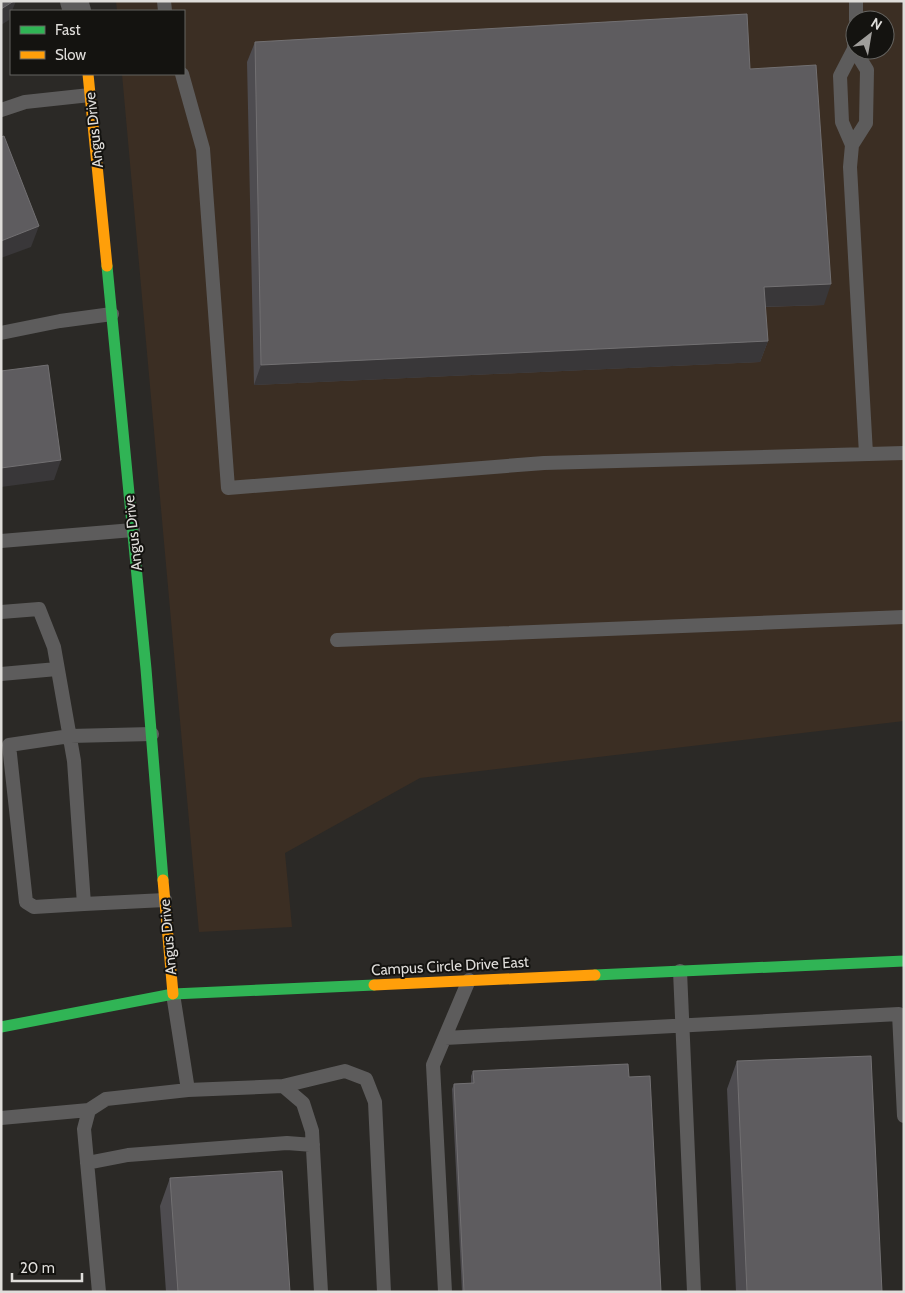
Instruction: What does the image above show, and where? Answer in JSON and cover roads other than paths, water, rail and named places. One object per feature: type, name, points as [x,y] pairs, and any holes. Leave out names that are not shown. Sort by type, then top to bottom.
[{"type":"street","name":"Angus Drive","points":[[88,75],[152,734],[173,994]]},
{"type":"street","name":"Campus Circle Drive East","points":[[1,1027],[173,994],[904,961]]},
{"type":"lane","points":[[848,60],[840,76],[842,122],[852,145]]},
{"type":"lane","points":[[861,60],[867,70],[866,123],[852,145],[850,166],[866,454]]},
{"type":"lane","points":[[182,75],[203,149],[228,488],[544,463],[904,453]]},
{"type":"lane","points":[[1,110],[25,102],[90,95]]},
{"type":"lane","points":[[1,333],[60,321],[112,314]]},
{"type":"lane","points":[[1,541],[133,530]]},
{"type":"lane","points":[[1,612],[39,610],[54,648],[74,761],[84,904]]},
{"type":"lane","points":[[336,640],[904,618]]},
{"type":"lane","points":[[1,674],[57,669]]},
{"type":"lane","points":[[152,734],[70,736],[5,745],[26,902],[34,908],[165,900]]},
{"type":"lane","points":[[680,971],[694,1292]]},
{"type":"lane","points":[[445,1292],[434,1065],[469,980]]},
{"type":"lane","points":[[173,994],[188,1090]]},
{"type":"lane","points":[[445,1038],[899,1014],[904,1116]]},
{"type":"lane","points":[[1,1118],[89,1110],[106,1099],[188,1090],[282,1086],[345,1071],[366,1079],[375,1102],[384,1292]]},
{"type":"lane","points":[[282,1086],[303,1103],[312,1131],[321,1292]]},
{"type":"lane","points":[[89,1110],[84,1129],[99,1292]]},
{"type":"lane","points":[[87,1163],[128,1155],[288,1144],[313,1145]]}]
